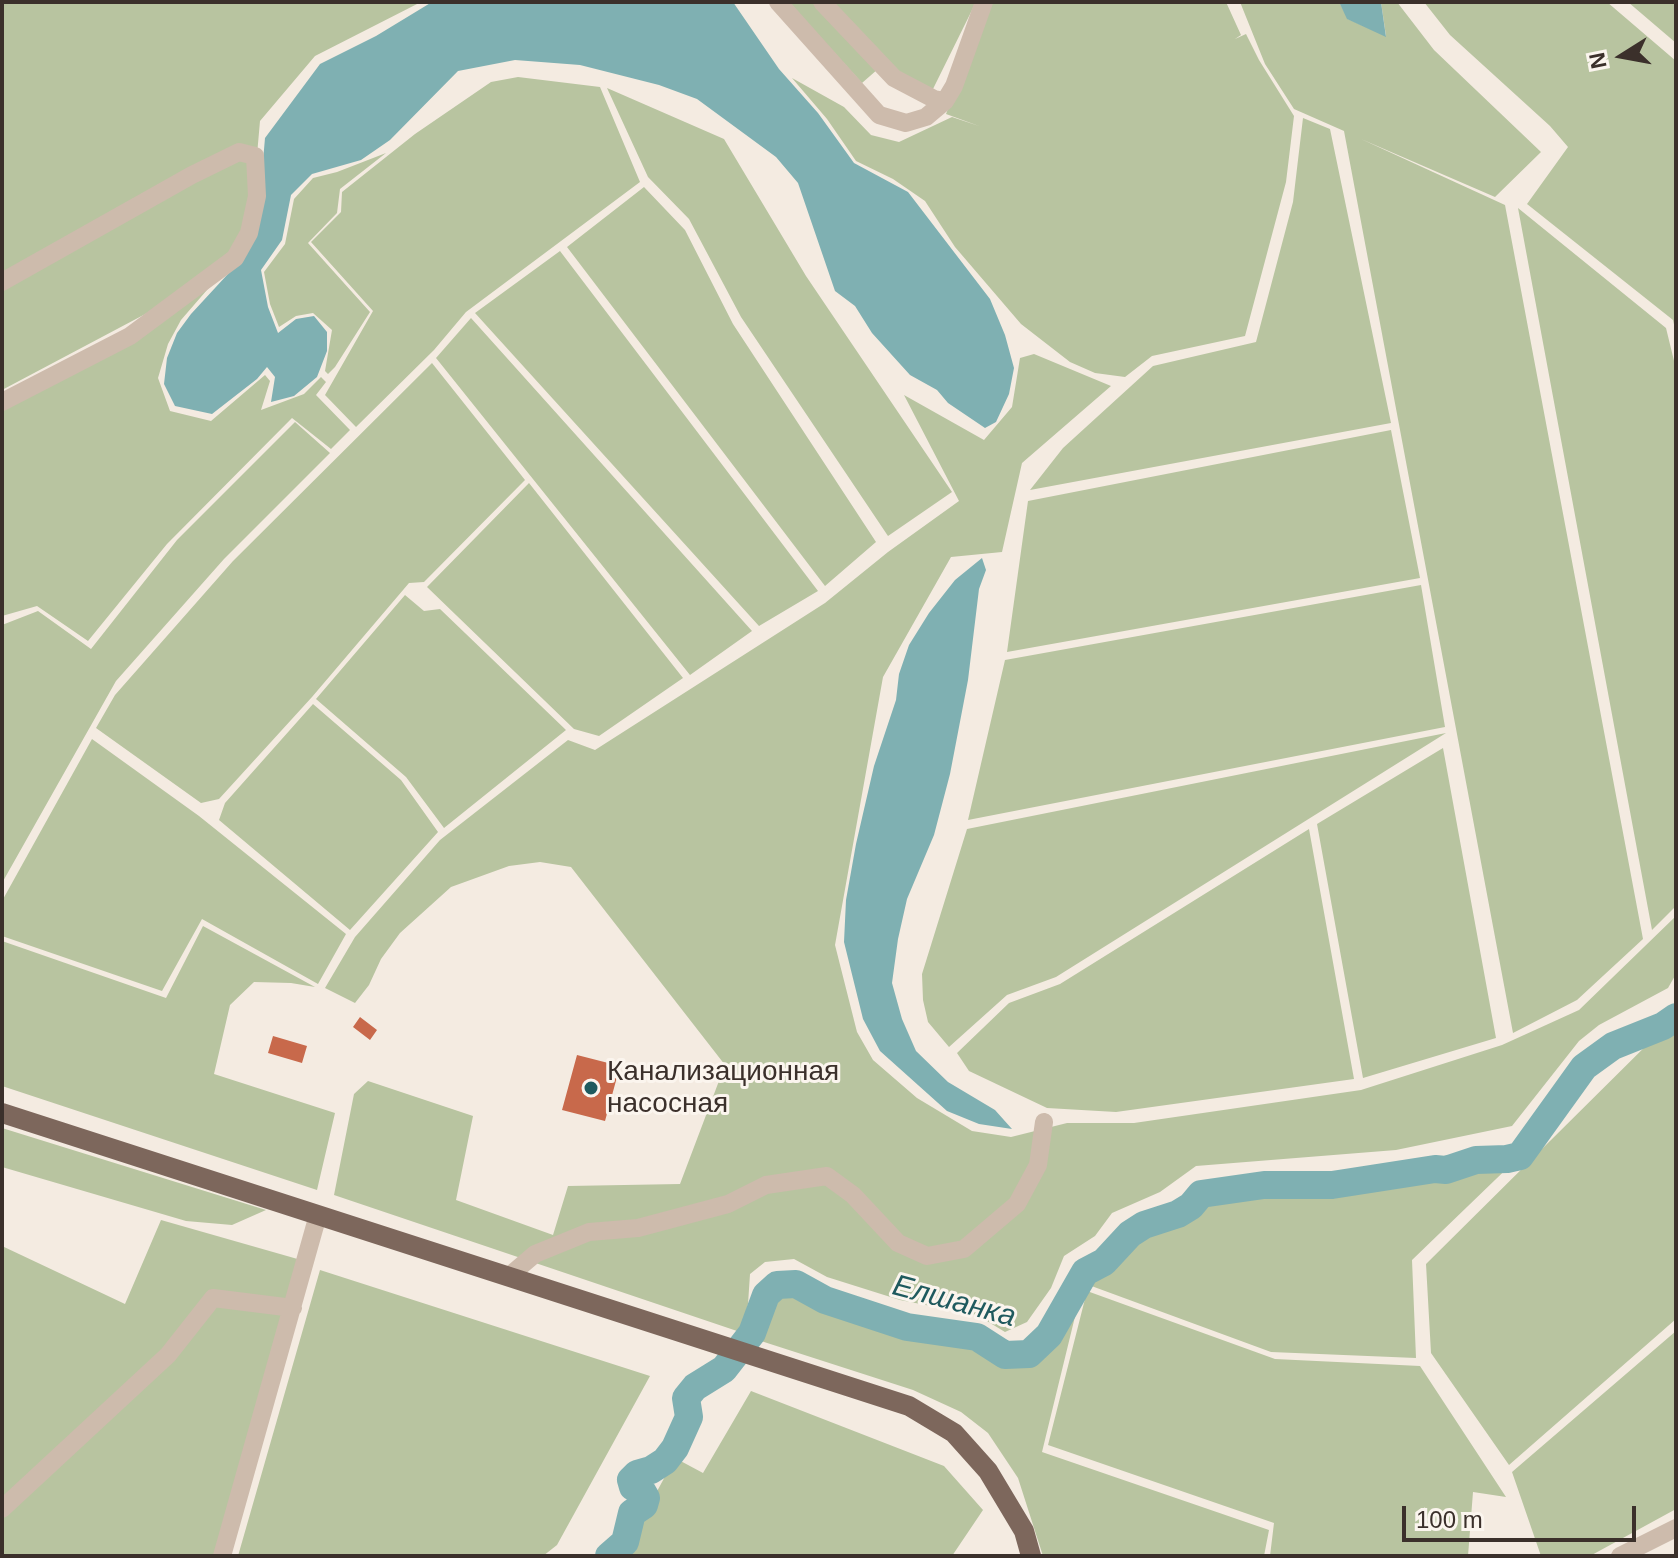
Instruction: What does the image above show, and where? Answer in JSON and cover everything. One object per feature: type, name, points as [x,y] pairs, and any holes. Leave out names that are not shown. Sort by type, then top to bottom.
[{"type":"main road","points":[[2,1113],[909,1406],[954,1433],[988,1471],[1024,1531],[1031,1556]]},
{"type":"street","points":[[778,2],[879,115],[906,123],[926,117],[945,101],[954,86],[984,2]]},
{"type":"street","points":[[822,2],[894,78],[934,99],[945,101]]},
{"type":"street","points":[[2,282],[192,175],[239,152],[255,156],[257,196],[249,233],[235,258],[130,336],[2,402]]},
{"type":"street","points":[[508,1277],[535,1254],[589,1232],[638,1228],[728,1204],[766,1185],[827,1176],[853,1195],[898,1243],[927,1256],[964,1249],[1017,1204],[1038,1165],[1044,1122]]},
{"type":"street","points":[[222,1556],[318,1215]]},
{"type":"street","points":[[2,1509],[168,1355],[213,1298],[293,1308]]},
{"type":"street","points":[[1620,1556],[1676,1528]]},
{"type":"green space","points":[[2,2],[421,2],[315,56],[260,121],[254,189],[242,241],[185,293],[2,390]]},
{"type":"green space","points":[[788,2],[814,2],[878,69],[862,83]]},
{"type":"green space","points":[[830,2],[976,2],[932,91],[896,71]]},
{"type":"green space","points":[[990,2],[1226,2],[1241,35],[1235,39],[1246,34],[1294,116],[1286,182],[1245,336],[1152,356],[1125,377],[1095,373],[1070,362],[1021,324],[955,247],[925,201],[893,179],[856,161],[827,119],[792,78],[844,107],[871,135],[899,142],[952,117],[979,126],[946,114]]},
{"type":"green space","points":[[1240,2],[1339,2],[1348,19],[1386,36],[1381,2],[1397,2],[1434,50],[1541,152],[1495,197],[1361,139],[1505,205],[1643,939],[1577,1000],[1513,1033],[1344,131],[1294,109],[1265,64]]},
{"type":"green space","points":[[1424,2],[1607,2],[1676,61],[1676,334],[1673,320],[1527,204],[1568,147],[1550,126],[1450,35]]},
{"type":"green space","points":[[1628,2],[1676,2],[1676,43]]},
{"type":"green space","points":[[518,77],[600,87],[640,182],[466,312],[434,350],[356,427],[325,395],[373,311],[311,242],[341,212],[342,192],[415,134],[491,82]]},
{"type":"green space","points":[[607,88],[724,139],[806,276],[952,492],[888,536],[741,317],[689,219],[648,177]]},
{"type":"green space","points":[[1303,118],[1330,129],[1391,423],[1030,490],[1063,448],[1153,366],[1256,342],[1293,202]]},
{"type":"green space","points":[[386,153],[340,189],[337,213],[308,243],[370,312],[328,374],[325,371],[332,330],[313,313],[296,316],[279,327],[270,304],[264,272],[285,244],[294,199],[313,178]]},
{"type":"green space","points":[[644,187],[685,230],[733,324],[876,542],[825,586],[567,247]]},
{"type":"green space","points":[[1518,208],[1666,328],[1676,369],[1676,906],[1652,930]]},
{"type":"green space","points":[[560,251],[818,591],[759,626],[475,313]]},
{"type":"green space","points":[[226,268],[181,320],[168,344],[158,378],[170,411],[211,421],[265,375],[270,381],[261,410],[304,394],[321,377],[326,382],[316,395],[350,430],[331,449],[292,418],[167,544],[88,641],[37,606],[2,616],[2,411]]},
{"type":"green space","points":[[471,318],[752,631],[690,675],[436,358]]},
{"type":"green space","points":[[1034,354],[1111,386],[1022,463],[1002,552],[951,557],[883,677],[835,945],[857,1032],[873,1060],[917,1098],[972,1131],[1011,1137],[1067,1123],[1134,1123],[1361,1090],[1502,1045],[1579,1010],[1676,916],[1676,974],[1668,988],[1599,1025],[1579,1041],[1512,1126],[1396,1150],[1196,1166],[1160,1192],[1112,1213],[1095,1236],[1064,1256],[1051,1288],[1027,1322],[1005,1332],[977,1315],[900,1300],[827,1277],[794,1259],[765,1262],[750,1274],[748,1304],[740,1332],[334,1195],[354,1094],[368,1081],[473,1116],[456,1200],[553,1235],[568,1186],[680,1184],[725,1065],[571,867],[540,862],[509,866],[451,887],[400,933],[355,1003],[325,988],[355,937],[440,840],[568,740],[595,750],[825,603],[888,552],[959,501],[904,395],[984,440],[1012,407],[1020,358]]},
{"type":"green space","points":[[432,363],[525,480],[424,582],[409,583],[312,697],[219,799],[201,803],[96,728],[115,695],[233,561]]},
{"type":"green space","points":[[295,422],[330,453],[224,559],[116,681],[2,883],[2,625],[38,611],[91,649],[177,540]]},
{"type":"green space","points":[[1391,430],[1420,578],[1007,652],[1028,501]]},
{"type":"green space","points":[[529,483],[683,678],[599,736],[574,729],[427,587]]},
{"type":"green space","points":[[1421,585],[1445,727],[968,820],[1005,660]]},
{"type":"green space","points":[[405,595],[424,611],[440,609],[566,730],[444,828],[406,777],[316,699]]},
{"type":"green space","points":[[313,704],[401,780],[438,832],[350,930],[219,820],[225,803]]},
{"type":"green space","points":[[1446,733],[1056,977],[1007,995],[949,1047],[928,1022],[922,974],[967,829]]},
{"type":"green space","points":[[92,739],[199,816],[346,934],[318,984],[202,919],[162,991],[2,936],[2,901]]},
{"type":"green space","points":[[1443,748],[1496,1038],[1363,1078],[1317,824]]},
{"type":"green space","points":[[1309,829],[1354,1079],[1116,1112],[1047,1108],[969,1071],[957,1053],[1009,1003],[1060,984]]},
{"type":"green space","points":[[203,926],[315,987],[254,982],[230,1005],[214,1074],[335,1113],[317,1190],[2,1086],[2,941],[166,998]]},
{"type":"green space","points":[[1676,1016],[1676,1319],[1509,1465],[1431,1353],[1426,1264]]},
{"type":"green space","points":[[2,1128],[266,1210],[232,1225],[186,1221],[2,1167]]},
{"type":"green space","points":[[1523,1153],[1412,1260],[1416,1358],[1271,1352],[1086,1284],[1075,1273],[1121,1235],[1202,1185],[1270,1175],[1301,1180]]},
{"type":"green space","points":[[161,1220],[301,1260],[218,1556],[2,1556],[2,1246],[125,1304]]},
{"type":"green space","points":[[320,1270],[650,1376],[557,1545],[543,1556],[238,1556]]},
{"type":"green space","points":[[782,1272],[824,1293],[892,1316],[970,1330],[992,1345],[1018,1349],[1047,1323],[1074,1282],[1081,1292],[1042,1452],[1269,1530],[1264,1556],[1043,1556],[1018,1478],[988,1433],[961,1412],[913,1390],[761,1341],[768,1280]]},
{"type":"green space","points":[[1087,1291],[1275,1359],[1420,1366],[1506,1497],[1473,1492],[1468,1556],[1270,1556],[1274,1523],[1048,1445]]},
{"type":"green space","points":[[1676,1331],[1676,1509],[1590,1556],[1541,1556],[1512,1472]]},
{"type":"green space","points":[[751,1391],[944,1466],[983,1510],[952,1556],[616,1556],[628,1545],[675,1458],[703,1473]]},
{"type":"water","points":[[432,2],[733,2],[779,69],[818,113],[854,163],[908,192],[990,299],[1014,368],[1009,394],[996,422],[985,428],[948,403],[937,390],[910,375],[872,333],[855,306],[835,291],[798,183],[776,157],[697,99],[659,85],[580,65],[515,60],[458,71],[390,140],[361,160],[312,174],[291,195],[282,240],[261,270],[268,307],[278,333],[296,319],[314,316],[327,332],[327,351],[317,377],[294,396],[271,402],[275,377],[267,367],[257,379],[212,414],[175,406],[164,384],[167,358],[177,333],[191,314],[239,262],[259,207],[265,138],[320,64],[376,36]]},
{"type":"water","points":[[1339,2],[1381,2],[1386,37],[1347,19]]},
{"type":"water","points":[[982,558],[986,570],[979,589],[968,680],[950,774],[934,835],[907,899],[892,983],[902,1019],[916,1051],[948,1082],[995,1110],[1012,1129],[979,1124],[947,1111],[880,1051],[863,1019],[844,942],[846,900],[856,844],[874,766],[896,700],[899,674],[909,645],[955,580]]},
{"type":"building","points":[[360,1017],[377,1030],[370,1040],[353,1027]]},
{"type":"building","points":[[273,1036],[307,1046],[302,1063],[268,1053]]},
{"type":"building","name":"Канализационная насосная","points":[[577,1055],[620,1066],[605,1121],[562,1110]]},
{"type":"waterway","name":"Елшанка","points":[[609,1556],[625,1542],[632,1513],[644,1505],[646,1498],[642,1491],[633,1487],[631,1480],[665,1461],[675,1448],[689,1417],[686,1398],[695,1387],[724,1369],[752,1333],[766,1295],[777,1285],[796,1284],[825,1300],[907,1327],[977,1337],[1005,1355],[1029,1354],[1049,1335],[1085,1272],[1104,1262],[1130,1234],[1144,1225],[1178,1214],[1191,1206],[1201,1194],[1264,1185],[1332,1185],[1435,1169],[1446,1170],[1476,1160],[1520,1156],[1584,1067],[1613,1046],[1663,1026],[1676,1017]]},
{"type":"place","name":"Канализационная насосная","points":[[591,1088]]}]
